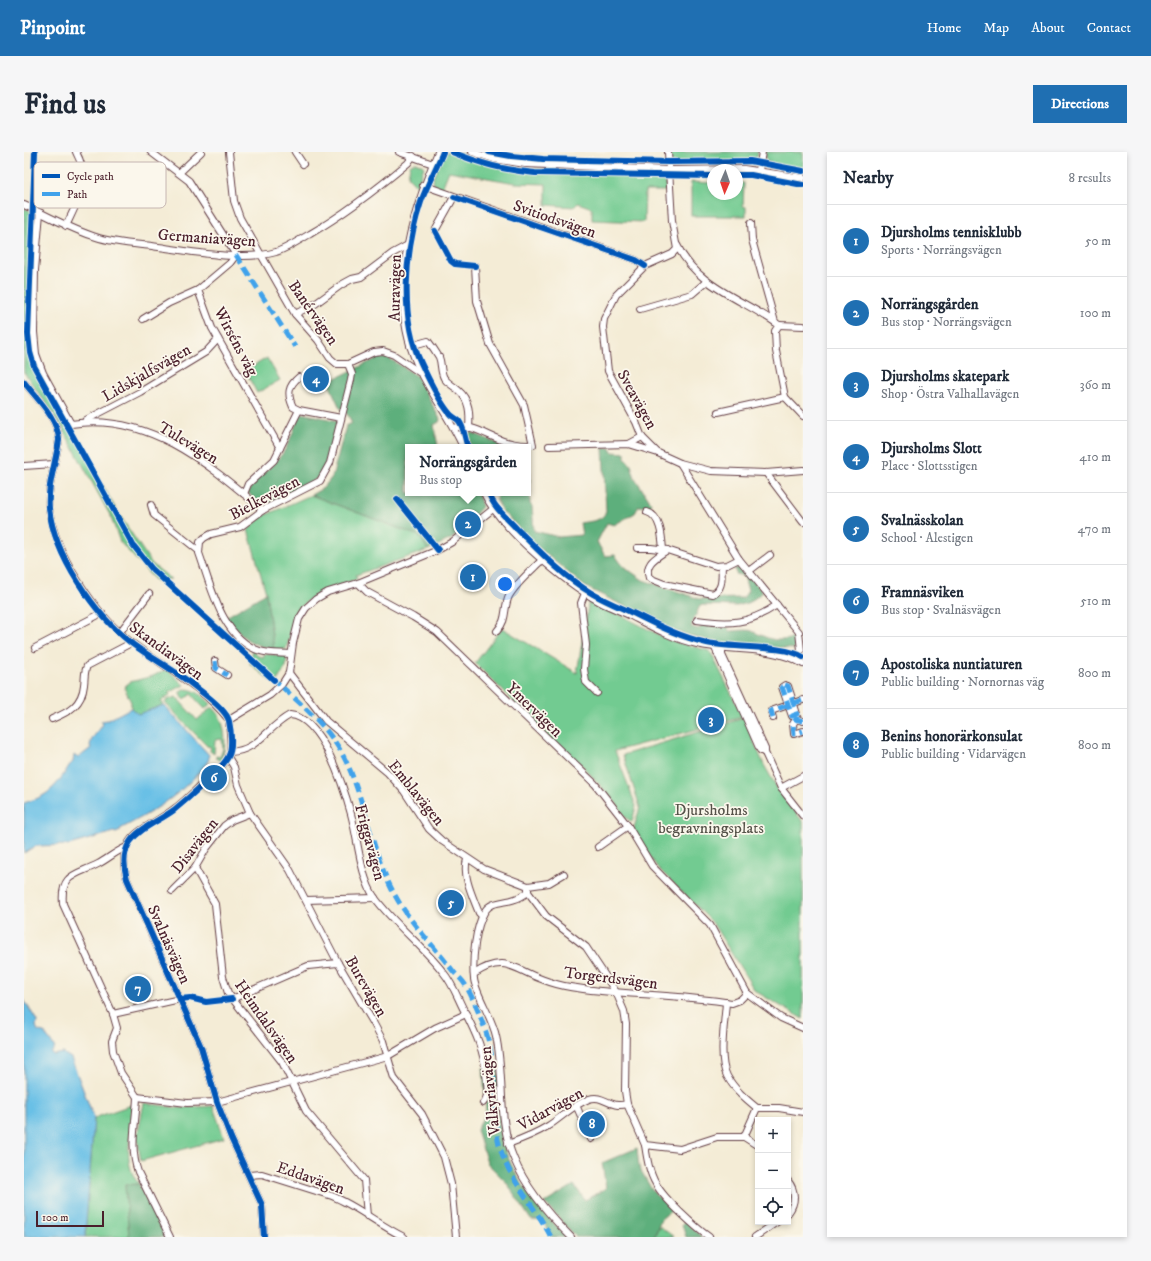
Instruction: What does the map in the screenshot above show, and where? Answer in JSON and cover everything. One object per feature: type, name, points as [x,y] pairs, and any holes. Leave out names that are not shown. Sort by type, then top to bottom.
[{"type":"street","points":[[76,152],[80,162]]},
{"type":"street","points":[[151,152],[164,162]]},
{"type":"street","points":[[179,173],[202,152]]},
{"type":"street","name":"Banérvägen","points":[[229,152],[236,209],[261,254],[295,314],[318,340],[334,362],[348,364]]},
{"type":"street","points":[[295,152],[303,164]]},
{"type":"street","points":[[399,152],[433,164]]},
{"type":"street","name":"Auravägen","points":[[438,152],[423,185],[412,220],[403,299],[405,327],[410,346],[423,375],[462,444]]},
{"type":"street","points":[[472,152],[494,160],[525,164],[669,170],[744,169],[759,170],[803,178]]},
{"type":"street","points":[[668,152],[672,221],[677,245],[687,264],[707,282],[777,324],[803,326]]},
{"type":"street","points":[[759,170],[762,152]]},
{"type":"street","name":"Germaniavägen","points":[[24,205],[66,226],[97,238],[194,252],[236,255],[261,254],[289,247],[331,222],[368,196],[408,163],[413,156]]},
{"type":"street","points":[[143,320],[169,303],[198,290],[236,255],[193,187],[179,173],[166,163]]},
{"type":"street","name":"Svitiodsvägen","points":[[423,185],[636,260],[645,266]]},
{"type":"street","points":[[435,230],[454,197]]},
{"type":"street","points":[[66,226],[75,208]]},
{"type":"street","name":"Tulevägen","points":[[40,213],[35,270],[34,332],[36,354],[43,373],[71,424],[100,422],[132,428],[164,438],[199,460],[263,510]]},
{"type":"street","points":[[751,223],[752,240],[777,324],[775,331],[776,351],[785,397],[803,416]]},
{"type":"street","points":[[295,314],[315,304],[341,285],[352,279],[361,278],[393,253],[408,245]]},
{"type":"street","name":"Sveavägen","points":[[677,245],[674,252],[645,266],[616,295],[604,319],[603,327],[605,358],[608,371],[636,422],[642,437],[658,453],[680,463],[711,471],[766,473],[803,470]]},
{"type":"street","points":[[474,266],[477,301],[490,344],[524,405],[533,445],[531,445]]},
{"type":"street","points":[[640,309],[692,294],[707,282]]},
{"type":"street","name":"Wirséns väg","points":[[198,290],[212,328],[280,448]]},
{"type":"street","name":"Lidskjalfsvägen","points":[[83,422],[140,392],[206,352],[218,339]]},
{"type":"street","points":[[410,346],[428,341],[439,357],[440,367],[444,378],[449,385],[459,390],[467,402],[470,417],[469,428]]},
{"type":"street","points":[[348,364],[374,352],[383,351],[394,355],[423,375]]},
{"type":"street","name":"Bielkevägen","points":[[199,551],[200,542],[204,538],[211,534],[240,527],[263,510],[320,481],[330,463],[342,418],[352,374],[348,364]]},
{"type":"street","points":[[299,377],[291,386],[288,397],[293,407],[299,410],[342,418]]},
{"type":"street","name":"Skandiavägen","points":[[24,382],[57,428],[59,440],[49,497],[49,508],[57,540],[77,580],[102,613],[131,643],[192,683],[215,702],[229,720]]},
{"type":"street","points":[[718,412],[785,397]]},
{"type":"street","points":[[244,494],[248,484],[274,460],[299,410]]},
{"type":"street","points":[[454,428],[460,426],[469,428],[510,443],[522,444]]},
{"type":"street","points":[[629,444],[642,437]]},
{"type":"street","points":[[549,446],[629,444],[658,453]]},
{"type":"street","points":[[680,463],[738,559],[778,605],[801,635],[801,650],[796,660]]},
{"type":"street","points":[[24,466],[54,464]]},
{"type":"street","points":[[766,473],[803,522]]},
{"type":"street","points":[[486,496],[493,509],[543,559],[585,593],[601,602],[667,634],[715,648],[778,654],[803,664]]},
{"type":"street","points":[[151,505],[154,515]]},
{"type":"street","points":[[170,1237],[138,1172],[132,1143],[137,1097],[121,1073],[113,1051],[112,1041],[116,1028],[114,1014],[63,904],[62,898],[64,887],[68,878],[84,869],[97,865],[111,855],[127,847],[139,831],[174,810],[220,767],[229,754],[229,720],[277,689],[289,672],[294,634],[299,619],[306,608],[316,599],[328,592],[358,583],[438,550],[452,542],[493,509]]},
{"type":"street","points":[[148,511],[199,551],[223,619],[231,630],[252,647],[261,651],[291,654]]},
{"type":"street","points":[[647,512],[653,514],[656,518],[665,550]]},
{"type":"street","points":[[637,548],[665,550],[722,566],[738,559]]},
{"type":"street","points":[[665,550],[649,564],[647,572],[649,578],[664,584],[713,594],[718,591],[721,586],[722,566]]},
{"type":"street","points":[[749,571],[770,555]]},
{"type":"street","points":[[497,631],[506,617],[507,603],[513,590],[543,559]]},
{"type":"street","name":"Ymervägen","points":[[358,583],[367,592],[437,632],[595,784],[628,826],[652,866],[710,925],[747,992],[781,1018],[803,1028]]},
{"type":"street","points":[[585,593],[581,603],[586,645],[584,669],[586,682],[597,693]]},
{"type":"street","points":[[120,632],[149,594]]},
{"type":"street","points":[[697,620],[731,623],[762,616],[778,605]]},
{"type":"street","points":[[35,648],[102,613]]},
{"type":"street","points":[[52,719],[73,709],[78,703],[82,694],[85,670],[87,666],[131,643]]},
{"type":"street","points":[[715,648],[760,750],[765,753]]},
{"type":"street","points":[[722,649],[722,655],[781,788],[803,816]]},
{"type":"street","points":[[215,661],[216,668],[227,675]]},
{"type":"street","name":"Emblavägen","points":[[289,672],[326,721],[388,773],[404,791],[429,829],[467,859],[496,875],[528,889],[549,883],[564,874]]},
{"type":"street","points":[[785,685],[788,686],[796,714],[792,716],[787,705],[782,691],[782,686],[785,685]]},
{"type":"street","points":[[773,718],[771,711],[803,700]]},
{"type":"street","name":"Friggavägen","points":[[229,754],[246,750],[290,715],[299,717],[306,722],[321,738],[334,766],[351,813],[364,872],[375,898],[443,971],[455,990],[479,1039],[483,1054],[487,1088],[487,1097],[483,1103]]},
{"type":"street","points":[[803,721],[796,719],[793,724],[794,734],[803,731]]},
{"type":"street","name":"Burevägen","points":[[229,754],[238,785],[250,813],[284,861],[306,900],[338,963],[374,1024],[388,1056],[394,1078],[422,1114],[444,1157],[451,1184],[456,1237]]},
{"type":"street","points":[[781,788],[803,776]]},
{"type":"street","name":"Disavägen","points":[[172,891],[195,868],[208,845],[224,826],[232,820],[250,813]]},
{"type":"street","points":[[598,847],[628,826]]},
{"type":"street","name":"Svalnäsvägen","points":[[127,847],[124,860],[127,879],[201,1048],[217,1102],[234,1145],[262,1205],[264,1237]]},
{"type":"street","points":[[467,859],[466,870],[468,882],[479,913],[482,916],[491,904],[516,899],[528,889],[546,916],[586,947],[616,992],[624,1010],[626,1024],[624,1080],[627,1104],[645,1145],[648,1164],[656,1185],[678,1210],[709,1237]]},
{"type":"street","name":"Heimdalsvägen","points":[[195,868],[215,904],[223,977],[228,993],[282,1062],[306,1111],[364,1180],[367,1216]]},
{"type":"street","points":[[306,900],[375,898]]},
{"type":"street","name":"Valkyriavägen","points":[[482,916],[474,952],[474,974],[478,992],[491,1018],[499,1049],[504,1128],[508,1144],[530,1189],[571,1237]]},
{"type":"street","points":[[232,998],[308,966],[338,963]]},
{"type":"street","name":"Torgerdsvägen","points":[[474,974],[489,965],[507,964],[550,982],[616,992],[736,1002],[747,992]]},
{"type":"street","points":[[114,1014],[180,998]]},
{"type":"street","points":[[726,1002],[723,1055],[725,1071],[738,1092],[757,1108],[779,1108],[803,1112]]},
{"type":"street","points":[[137,1097],[187,1103],[217,1102],[388,1056],[435,1028],[466,1014]]},
{"type":"street","name":"Vidarvägen","points":[[508,1144],[537,1133],[576,1106],[591,1098],[598,1098],[616,1106],[627,1104]]},
{"type":"street","points":[[576,1106],[591,1139]]},
{"type":"street","points":[[744,1137],[757,1108]]},
{"type":"street","points":[[645,1145],[680,1149],[717,1137],[730,1136],[744,1137],[755,1144]]},
{"type":"street","name":"Eddavägen","points":[[249,1175],[262,1174],[332,1196],[344,1201],[404,1237]]},
{"type":"street","points":[[791,1187],[795,1194],[791,1209]]},
{"type":"street","points":[[755,1237],[773,1225]]},
{"type":"green space","points":[[448,152],[457,152],[497,164],[523,168],[662,173],[666,180],[666,191],[645,191],[644,222],[592,220],[592,208],[578,203],[574,207],[546,205],[546,184],[515,183],[449,171],[442,188],[434,186],[433,178],[444,154]]},
{"type":"green space","points":[[670,152],[758,152],[757,157],[752,161],[671,163]]},
{"type":"green space","points":[[765,152],[803,152],[803,170],[767,162]]},
{"type":"green space","points":[[415,162],[423,165],[424,167],[417,186],[408,177],[410,165]]},
{"type":"green space","points":[[691,182],[707,183],[707,200],[743,200],[744,183],[743,206],[746,207],[746,216],[691,216]]},
{"type":"green space","points":[[24,208],[35,213],[36,217],[32,335],[45,380],[118,513],[152,564],[171,579],[156,581],[120,542],[111,517],[63,429],[24,372]]},
{"type":"green space","points":[[384,355],[417,376],[440,419],[439,422],[434,425],[437,444],[405,444],[405,496],[479,496],[482,507],[453,538],[428,550],[419,536],[311,495],[323,488],[332,477],[346,426],[352,423],[348,415],[340,408],[328,382]]},
{"type":"green space","points":[[267,358],[280,380],[257,393],[245,371]]},
{"type":"green space","points":[[301,413],[339,421],[323,472],[304,487],[263,506],[248,493],[254,482],[275,463],[283,453]]},
{"type":"green space","points":[[470,432],[500,444],[470,444],[468,436]]},
{"type":"green space","points":[[603,448],[611,448],[612,452],[625,453],[625,458],[631,465],[635,478],[651,503],[650,507],[639,506],[635,513],[614,525],[607,523],[597,542],[605,556],[615,555],[623,566],[643,580],[700,599],[743,598],[748,591],[744,576],[736,574],[735,568],[743,568],[763,592],[750,602],[737,606],[700,605],[691,627],[699,629],[704,623],[727,626],[730,631],[750,630],[778,640],[796,638],[794,649],[719,644],[670,630],[584,586],[534,544],[502,511],[496,496],[530,496],[534,531],[559,537],[582,535],[580,523],[601,518],[606,512]]},
{"type":"green space","points":[[311,495],[419,536],[428,550],[356,575],[357,579],[314,596],[301,608],[296,616],[286,649],[274,650],[266,593],[248,530],[261,517]]},
{"type":"green space","points":[[266,593],[274,650],[246,639],[226,617]]},
{"type":"green space","points":[[589,599],[669,640],[710,651],[743,717],[615,751],[636,806],[632,822],[625,817],[617,804],[578,761],[574,762],[475,663],[502,628],[577,673]]},
{"type":"green space","points":[[252,650],[258,656],[264,657],[264,654],[287,656],[286,667],[275,684],[250,664]]},
{"type":"green space","points":[[167,669],[184,685],[169,693],[170,695],[161,701],[164,705],[138,714],[131,708],[131,702],[124,687],[130,682],[153,676]]},
{"type":"green space","points":[[185,689],[189,689],[203,696],[211,704],[205,709],[191,694],[185,700],[179,693]]},
{"type":"green space","points":[[176,697],[197,720],[212,707],[216,711],[223,725],[225,741],[223,755],[220,761],[216,758],[216,756],[220,757],[223,749],[222,739],[215,740],[214,754],[210,751],[211,747],[207,746],[165,703],[167,700]]},
{"type":"green space","name":"Djursholms begravningsplats","points":[[744,718],[764,765],[776,786],[803,822],[803,1019],[755,991],[712,922],[657,867],[633,831],[640,807],[623,755]]},
{"type":"green space","points":[[483,1068],[498,1068],[500,1126],[508,1158],[515,1173],[534,1200],[567,1237],[552,1237],[543,1221],[531,1220],[506,1182],[487,1163],[477,1130],[486,1112]]},
{"type":"green space","points":[[144,1103],[179,1108],[213,1106],[224,1138],[141,1161],[137,1138]]},
{"type":"green space","points":[[131,1105],[132,1115],[129,1156],[133,1175],[139,1184],[125,1185],[129,1237],[85,1237],[94,1118]]},
{"type":"green space","points":[[637,1148],[639,1167],[652,1190],[672,1210],[661,1219],[654,1237],[576,1237],[545,1203],[574,1185],[585,1200],[606,1188],[602,1163]]},
{"type":"green space","points":[[139,1184],[166,1237],[129,1237],[125,1185]]},
{"type":"green space","points":[[685,1221],[702,1237],[686,1237],[682,1225]]},
{"type":"green space","points":[[659,1226],[674,1237],[654,1237]]},
{"type":"water","points":[[164,705],[209,755],[207,763],[192,780],[164,804],[120,829],[120,831],[116,833],[114,832],[69,845],[36,846],[24,853],[24,803],[43,796],[52,789],[73,762],[74,755],[78,758],[91,748],[90,746],[92,739],[103,724],[101,721],[108,720],[131,708],[138,714]]},
{"type":"water","points":[[24,1000],[37,1021],[36,1026],[38,1031],[44,1032],[55,1048],[51,1053],[54,1055],[63,1053],[71,1058],[94,1118],[85,1237],[24,1237]]},
{"type":"marked path","points":[[236,255],[295,347]]},
{"type":"marked path","points":[[215,661],[216,668],[227,675]]},
{"type":"marked path","points":[[272,678],[317,720],[340,750],[356,785],[373,842],[387,879],[396,897],[416,926],[463,982],[471,995],[483,1024],[491,1051],[495,1121],[501,1150],[506,1164],[551,1237]]},
{"type":"marked path","points":[[785,685],[788,686],[797,714],[792,716],[782,687],[785,685]]},
{"type":"marked path","points":[[773,718],[771,711],[803,700]]},
{"type":"marked path","points":[[803,721],[796,719],[793,724],[794,734],[803,731]]},
{"type":"cycle path","points":[[35,152],[35,162]]},
{"type":"cycle path","points":[[443,152],[423,196],[411,241],[408,262],[407,304],[409,325],[414,345],[421,363],[442,403],[451,415],[461,424],[467,444]]},
{"type":"cycle path","points":[[452,152],[493,166],[535,173],[707,176]]},
{"type":"cycle path","points":[[489,152],[543,159],[669,162],[750,161],[803,171]]},
{"type":"cycle path","points":[[743,175],[751,175],[803,185]]},
{"type":"cycle path","points":[[34,178],[28,334],[30,352],[34,366],[133,545],[152,569],[274,680]]},
{"type":"cycle path","points":[[454,197],[636,260],[645,266]]},
{"type":"cycle path","points":[[435,231],[451,261],[455,264],[475,266]]},
{"type":"cycle path","points":[[24,382],[51,416],[58,432],[59,440],[49,491],[49,508],[52,526],[67,564],[90,600],[117,631],[139,649],[182,676],[206,695],[220,708],[229,721],[231,749],[228,757],[219,769],[203,785],[174,810],[144,829],[129,843],[125,852],[124,864],[127,879],[201,1047],[217,1102],[231,1138],[262,1205],[264,1237]]},
{"type":"cycle path","points":[[490,496],[501,512],[517,529],[562,572],[598,597],[663,628],[698,641],[717,645],[784,650],[803,657]]},
{"type":"cycle path","points":[[397,499],[438,550]]},
{"type":"cycle path","points":[[180,999],[190,998],[206,1002],[232,999]]},
{"type":"place","name":"Djursholms Slott","points":[[316,379]]},
{"type":"place","name":"Norrängsgården","points":[[468,524]]},
{"type":"place","name":"Djursholms tennisklubb","points":[[473,577]]},
{"type":"place","name":"Djursholms skatepark","points":[[711,720]]},
{"type":"place","name":"Framnäsviken","points":[[214,778]]},
{"type":"place","name":"Svalnässkolan","points":[[451,903]]},
{"type":"place","name":"Apostoliska nuntiaturen","points":[[138,989]]},
{"type":"place","name":"Benins honorärkonsulat","points":[[592,1124]]}]
